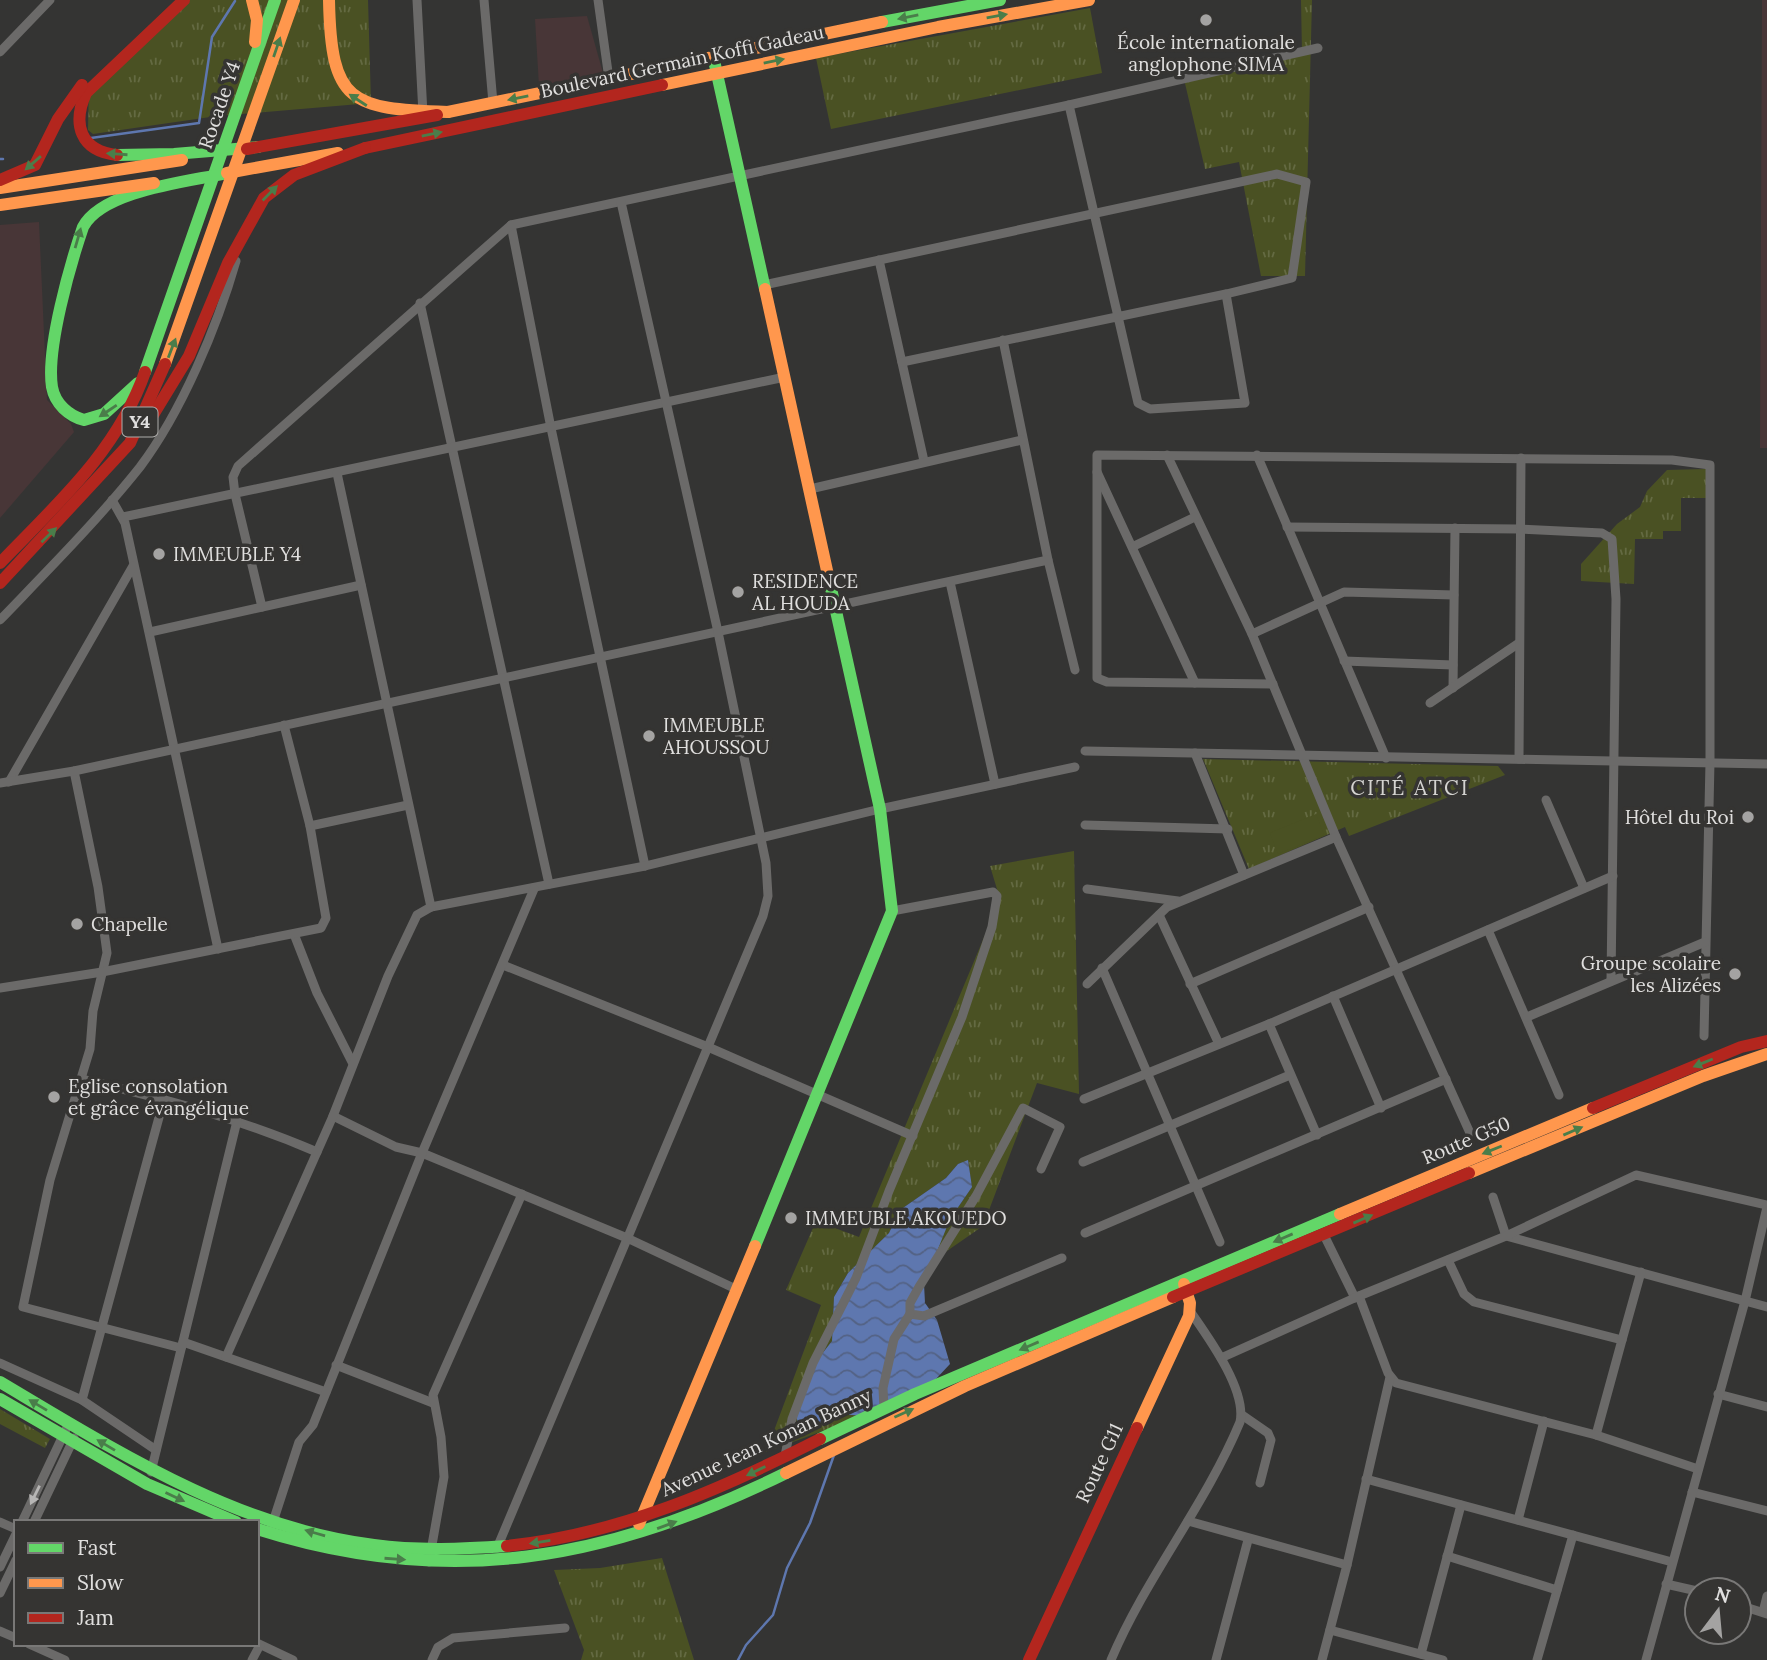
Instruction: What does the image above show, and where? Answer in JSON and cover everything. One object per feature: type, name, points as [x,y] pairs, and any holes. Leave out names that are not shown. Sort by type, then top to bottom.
[{"type":"main road","points":[[0,180],[35,165],[58,119],[83,84],[169,0]]},
{"type":"main road","points":[[184,0],[86,93],[78,110],[78,127],[83,138],[93,149],[123,156],[258,147]]},
{"type":"main road","points":[[251,73],[257,20],[252,0]]},
{"type":"main road","name":"Rocade Y4","points":[[152,360],[275,0]]},
{"type":"main road","name":"Rocade Y4","points":[[130,443],[154,395],[218,221],[294,0]]},
{"type":"main road","points":[[329,0],[330,56],[342,87],[354,99],[368,106],[423,115]]},
{"type":"main road","name":"Boulevard Germain Koffi Gadeau","points":[[423,115],[999,0]]},
{"type":"main road","name":"Boulevard Germain Koffi Gadeau","points":[[225,173],[365,148],[938,27],[1089,0]]},
{"type":"main road","points":[[641,1534],[639,1519],[819,1096],[892,911],[880,809],[713,56]]},
{"type":"main road","points":[[0,188],[280,144],[423,115]]},
{"type":"main road","points":[[130,443],[166,398],[189,356],[254,212],[277,186],[294,175],[365,148]]},
{"type":"main road","points":[[0,205],[225,173]]},
{"type":"main road","points":[[152,360],[137,384],[116,407],[98,418],[80,420],[67,413],[56,399],[51,376],[68,278],[81,226],[96,211],[121,200],[225,173]]},
{"type":"main road","name":"Y4","points":[[0,563],[105,451],[131,408],[152,360]]},
{"type":"main road","name":"Y4","points":[[0,583],[89,494],[130,443]]},
{"type":"main road","name":"Route G50","points":[[1184,1286],[1741,1047],[1767,1041]]},
{"type":"main road","name":"Route G50","points":[[1184,1286],[1324,1235],[1692,1080],[1767,1054]]},
{"type":"main road","points":[[1184,1286],[1191,1311]]},
{"type":"main road","name":"Avenue Jean Konan Banny","points":[[430,1556],[488,1562],[544,1556],[641,1534],[701,1512],[828,1450],[855,1421],[1184,1286]]},
{"type":"main road","name":"Avenue Jean Konan Banny","points":[[266,1528],[320,1548],[378,1558],[430,1556],[540,1543],[639,1519],[727,1485],[785,1456],[840,1436],[1184,1286]]},
{"type":"main road","name":"Route G11","points":[[1029,1660],[1191,1311]]},
{"type":"main road","points":[[0,1382],[148,1484],[231,1520]]},
{"type":"main road","points":[[0,1399],[72,1431]]},
{"type":"main road","name":"Avenue Jean Konan Banny","points":[[72,1431],[250,1520]]},
{"type":"street","points":[[0,52],[50,0]]},
{"type":"street","points":[[418,0],[423,115]]},
{"type":"street","points":[[484,0],[493,103]]},
{"type":"street","points":[[598,0],[609,79]]},
{"type":"street","points":[[262,607],[235,494],[233,477],[238,466],[511,225],[1069,105],[1318,48]]},
{"type":"street","points":[[1069,105],[1120,314],[1135,396],[1142,406],[1150,409],[1245,403],[1226,294]]},
{"type":"street","points":[[764,285],[1276,174],[1306,182],[1292,278],[902,362]]},
{"type":"street","points":[[497,1548],[766,905],[768,876],[718,632],[621,202]]},
{"type":"street","points":[[511,225],[551,428],[645,866]]},
{"type":"street","points":[[0,620],[111,500],[146,457],[199,362],[223,306],[244,232]]},
{"type":"street","points":[[879,260],[924,461]]},
{"type":"street","points":[[420,303],[549,884]]},
{"type":"street","points":[[1003,340],[1048,560],[1075,670]]},
{"type":"street","points":[[123,517],[785,377]]},
{"type":"street","points":[[810,489],[1022,440]]},
{"type":"street","points":[[1273,684],[1107,682],[1097,678],[1095,469],[1097,457],[1101,453],[1672,460],[1710,465],[1710,762],[1704,1036]]},
{"type":"street","points":[[1167,455],[1252,634],[1336,837],[1470,1133]]},
{"type":"street","points":[[1257,455],[1385,758]]},
{"type":"street","points":[[1519,759],[1521,458]]},
{"type":"street","points":[[1095,469],[1134,546],[1195,683]]},
{"type":"street","points":[[337,473],[431,907]]},
{"type":"street","points":[[111,500],[123,517],[218,949]]},
{"type":"street","points":[[1134,546],[1195,517]]},
{"type":"street","points":[[1287,527],[1519,529],[1602,533],[1612,539],[1616,599],[1611,981]]},
{"type":"street","points":[[1453,688],[1455,528]]},
{"type":"street","points":[[5,782],[74,771],[1048,560]]},
{"type":"street","points":[[5,782],[133,566]]},
{"type":"street","points":[[950,582],[995,784]]},
{"type":"street","points":[[150,632],[361,584]]},
{"type":"street","points":[[1252,634],[1319,601],[1350,592],[1454,595]]},
{"type":"street","points":[[1430,704],[1519,643]]},
{"type":"street","points":[[1344,661],[1453,665]]},
{"type":"street","points":[[0,988],[103,972],[321,928],[326,918],[310,826],[284,725]]},
{"type":"street","points":[[1086,751],[1767,764]]},
{"type":"street","points":[[1195,753],[1228,829],[1244,875]]},
{"type":"street","points":[[226,1357],[333,1116],[352,1062],[417,915],[431,907],[645,866],[880,809],[1075,767]]},
{"type":"street","points":[[74,771],[100,898],[107,953],[93,1012],[90,1049],[50,1180],[23,1307],[102,1329],[226,1357],[326,1392]]},
{"type":"street","points":[[1546,800],[1584,888]]},
{"type":"street","points":[[310,826],[408,805]]},
{"type":"street","points":[[1085,825],[1228,829]]},
{"type":"street","points":[[1087,984],[1159,915],[1178,901],[1336,837]]},
{"type":"street","points":[[1084,1099],[1269,1024],[1613,876]]},
{"type":"street","points":[[266,1528],[299,1442],[313,1426],[422,1153],[534,889]]},
{"type":"street","points":[[1087,889],[1178,901]]},
{"type":"street","points":[[785,1456],[792,1419],[813,1363],[856,1278],[962,1017],[992,927],[997,896],[993,892],[892,911]]},
{"type":"street","points":[[1190,984],[1369,906]]},
{"type":"street","points":[[1159,915],[1219,1044]]},
{"type":"street","points":[[1488,930],[1559,1095]]},
{"type":"street","points":[[294,934],[317,993],[352,1062]]},
{"type":"street","points":[[1527,1017],[1705,942]]},
{"type":"street","points":[[503,965],[708,1047],[913,1136]]},
{"type":"street","points":[[1101,968],[1220,1242]]},
{"type":"street","points":[[1333,996],[1381,1108]]},
{"type":"street","points":[[1269,1024],[1317,1135]]},
{"type":"street","points":[[1083,1162],[1290,1075]]},
{"type":"street","points":[[1085,1233],[1446,1079]]},
{"type":"street","points":[[81,1080],[164,1099],[237,1121],[317,1152]]},
{"type":"street","points":[[82,1400],[164,1099]]},
{"type":"street","points":[[884,1408],[885,1376],[894,1339],[910,1314],[910,1303],[976,1196],[1023,1108],[1060,1127],[1041,1169]]},
{"type":"street","points":[[333,1116],[396,1147],[422,1153],[627,1238],[738,1290]]},
{"type":"street","points":[[151,1472],[237,1121]]},
{"type":"street","points":[[1221,1358],[1357,1297],[1506,1236],[1636,1175],[1767,1206],[1745,1301],[1646,1660]]},
{"type":"street","points":[[430,1556],[444,1477],[441,1437],[433,1404],[443,1369],[523,1194]]},
{"type":"street","points":[[1493,1197],[1506,1236]]},
{"type":"street","points":[[1324,1235],[1357,1297],[1390,1377],[1401,1385],[1596,1435],[1698,1469]]},
{"type":"street","points":[[1506,1236],[1767,1307]]},
{"type":"street","points":[[910,1314],[924,1316],[1062,1258]]},
{"type":"street","points":[[1448,1260],[1464,1294],[1474,1302],[1622,1340]]},
{"type":"street","points":[[1596,1435],[1641,1272]]},
{"type":"street","points":[[1191,1311],[1221,1358],[1242,1415],[1268,1433],[1271,1440],[1260,1483]]},
{"type":"street","points":[[0,1363],[82,1400],[156,1450]]},
{"type":"street","points":[[336,1365],[433,1404]]},
{"type":"street","points":[[1322,1660],[1347,1565],[1390,1377]]},
{"type":"street","points":[[1718,1394],[1767,1407]]},
{"type":"street","points":[[1111,1660],[1137,1605],[1188,1521],[1236,1433],[1242,1415]]},
{"type":"street","points":[[1518,1520],[1544,1421]]},
{"type":"street","points":[[23,1520],[72,1431]]},
{"type":"street","points":[[35,1520],[72,1431]]},
{"type":"street","points":[[1366,1479],[1672,1562]]},
{"type":"street","points":[[1692,1492],[1767,1511]]},
{"type":"street","points":[[1421,1654],[1461,1505]]},
{"type":"street","points":[[1188,1521],[1248,1540],[1347,1565]]},
{"type":"street","points":[[1537,1660],[1573,1535]]},
{"type":"street","points":[[0,1567],[14,1536]]},
{"type":"street","points":[[1216,1660],[1248,1540]]},
{"type":"street","points":[[1447,1556],[1557,1590]]},
{"type":"street","points":[[0,1593],[14,1564]]},
{"type":"street","points":[[1666,1584],[1683,1588]]},
{"type":"street","points":[[1765,1613],[1767,1596]]},
{"type":"street","points":[[432,1660],[438,1647],[453,1637],[565,1628]]},
{"type":"street","points":[[1330,1630],[1443,1660]]},
{"type":"street","points":[[259,1644],[293,1660]]},
{"type":"street","points":[[34,1646],[65,1660]]},
{"type":"shaded area","points":[[1762,0],[1767,0],[1767,448],[1760,448]]},
{"type":"shaded area","points":[[587,16],[603,73],[539,86],[535,19]]},
{"type":"shaded area","points":[[39,222],[47,400],[71,424],[74,432],[0,518],[0,225]]},
{"type":"green space","points":[[176,0],[368,0],[371,103],[217,116],[93,134],[88,130],[89,83]]},
{"type":"green space","points":[[1301,0],[1312,0],[1305,276],[1261,276],[1239,162],[1205,169],[1184,79],[1302,53]]},
{"type":"green space","points":[[1090,8],[1102,73],[831,129],[816,58]]},
{"type":"green space","points":[[1706,469],[1706,498],[1681,498],[1681,531],[1663,531],[1663,539],[1635,539],[1634,584],[1581,581],[1581,564],[1617,524],[1640,507],[1647,491],[1667,470]]},
{"type":"green space","points":[[1203,759],[1498,766],[1505,775],[1349,836],[1345,827],[1249,869]]},
{"type":"green space","points":[[1316,814],[1324,835],[1278,854],[1270,833]]},
{"type":"green space","points":[[1074,851],[1079,1094],[1037,1083],[983,1226],[931,1262],[950,1219],[972,1187],[968,1161],[958,1164],[946,1178],[900,1210],[889,1233],[848,1273],[834,1297],[832,1341],[818,1359],[806,1432],[841,1414],[863,1416],[766,1452],[821,1305],[786,1290],[816,1221],[859,1237],[1000,899],[990,866]]},
{"type":"green space","points":[[0,1409],[50,1439],[45,1448],[0,1424]]},
{"type":"green space","points":[[662,1558],[694,1660],[581,1660],[584,1650],[554,1570],[600,1568]]},
{"type":"water","points":[[968,1160],[972,1187],[950,1219],[924,1284],[925,1303],[937,1320],[950,1364],[935,1380],[863,1416],[841,1414],[806,1432],[798,1429],[796,1408],[818,1359],[832,1341],[834,1297],[848,1273],[889,1233],[900,1210],[946,1178],[958,1164]]},
{"type":"waterway","points":[[91,138],[199,123],[212,37],[235,1]]},
{"type":"waterway","points":[[738,1660],[746,1645],[773,1615],[787,1568],[810,1523],[834,1455]]},
{"type":"traffic: fast","points":[[145,372],[275,0]]},
{"type":"traffic: fast","points":[[882,22],[1000,0]]},
{"type":"traffic: fast","points":[[713,56],[765,289]]},
{"type":"traffic: fast","points":[[117,155],[174,154],[258,147]]},
{"type":"traffic: fast","points":[[138,383],[104,414],[84,420],[73,416],[56,399],[52,387],[52,351],[66,284],[83,227],[93,215],[126,197],[167,185],[223,174]]},
{"type":"traffic: fast","points":[[755,1246],[892,911],[880,809],[828,575]]},
{"type":"traffic: fast","points":[[820,1439],[915,1394],[1340,1214]]},
{"type":"traffic: fast","points":[[0,1382],[179,1483],[274,1522],[323,1536],[391,1547],[440,1549],[507,1546]]},
{"type":"traffic: fast","points":[[0,1399],[147,1484],[231,1520]]},
{"type":"traffic: fast","points":[[259,1530],[328,1548],[396,1558],[462,1561],[527,1556],[591,1545],[656,1527],[720,1503],[786,1473]]},
{"type":"traffic: slow","points":[[252,0],[257,20],[255,42]]},
{"type":"traffic: slow","points":[[165,364],[294,0]]},
{"type":"traffic: slow","points":[[329,0],[335,61],[342,80],[352,94],[388,108],[448,112]]},
{"type":"traffic: slow","points":[[662,85],[938,27],[1089,0]]},
{"type":"traffic: slow","points":[[448,112],[882,22]]},
{"type":"traffic: slow","points":[[227,173],[338,153]]},
{"type":"traffic: slow","points":[[0,188],[182,160]]},
{"type":"traffic: slow","points":[[0,205],[154,183]]},
{"type":"traffic: slow","points":[[765,289],[828,575]]},
{"type":"traffic: slow","points":[[1469,1173],[1703,1076],[1767,1054]]},
{"type":"traffic: slow","points":[[1340,1214],[1593,1108]]},
{"type":"traffic: slow","points":[[639,1524],[755,1246]]},
{"type":"traffic: slow","points":[[1137,1428],[1189,1316],[1190,1303],[1184,1284]]},
{"type":"traffic: slow","points":[[786,1473],[965,1386],[1173,1297]]},
{"type":"traffic: jam","points":[[117,155],[95,148],[82,134],[80,115],[86,93],[184,0]]},
{"type":"traffic: jam","points":[[0,180],[35,165],[58,119],[82,85]]},
{"type":"traffic: jam","points":[[365,148],[662,85]]},
{"type":"traffic: jam","points":[[247,149],[437,115]]},
{"type":"traffic: jam","points":[[150,420],[189,356],[228,263],[264,198],[294,175],[365,148]]},
{"type":"traffic: jam","points":[[0,583],[130,443],[165,364]]},
{"type":"traffic: jam","points":[[0,563],[63,498],[102,451],[119,427],[145,372]]},
{"type":"traffic: jam","points":[[1593,1108],[1741,1047],[1767,1041]]},
{"type":"traffic: jam","points":[[1173,1297],[1469,1173]]},
{"type":"traffic: jam","points":[[1029,1660],[1137,1428]]},
{"type":"traffic: jam","points":[[507,1546],[590,1531],[668,1507],[745,1476],[820,1439]]},
{"type":"place","name":"École internationale anglophone SIMA","points":[[1206,20]]},
{"type":"place","name":"IMMEUBLE Y4","points":[[159,554]]},
{"type":"place","name":"RESIDENCE AL HOUDA","points":[[738,592]]},
{"type":"place","name":"IMMEUBLE AHOUSSOU","points":[[649,736]]},
{"type":"place","name":"Hôtel du Roi","points":[[1748,817]]},
{"type":"place","name":"Chapelle","points":[[77,924]]},
{"type":"place","name":"Groupe scolaire les Alizées","points":[[1735,974]]},
{"type":"place","name":"Eglise consolation et grâce évangélique","points":[[54,1097]]},
{"type":"place","name":"IMMEUBLE AKOUEDO","points":[[791,1218]]},
{"type":"district","name":"CITÉ ATCI","points":[[1410,788]]}]
